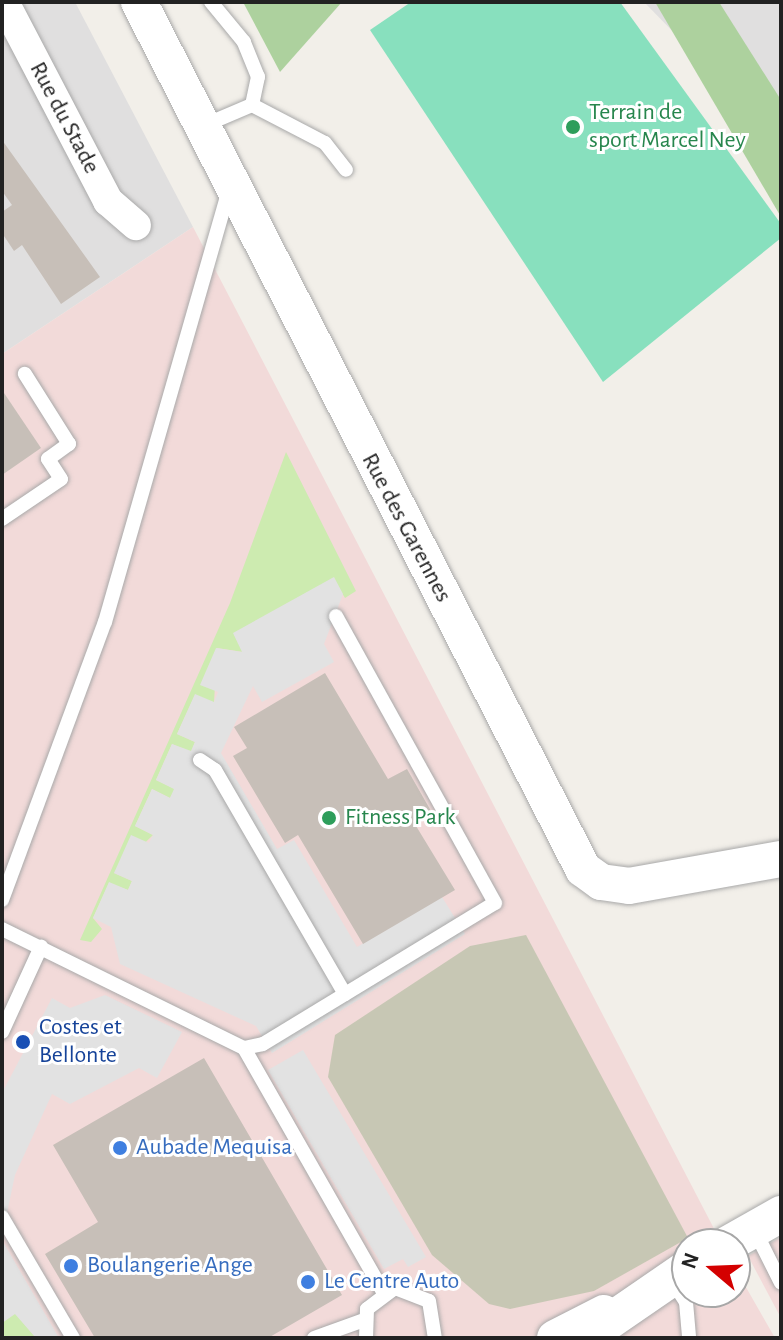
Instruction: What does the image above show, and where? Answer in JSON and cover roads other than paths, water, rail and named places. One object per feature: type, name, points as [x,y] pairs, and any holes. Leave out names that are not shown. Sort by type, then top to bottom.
[{"type":"street","name":"Rue du Stade","points":[[4,2],[108,201],[136,225]]},
{"type":"street","name":"Rue des Garennes","points":[[139,2],[230,186],[583,869],[601,882],[629,886],[781,859]]},
{"type":"street","points":[[555,1338],[671,1277]]},
{"type":"street","points":[[585,1338],[671,1277]]},
{"type":"lane","points":[[211,2],[244,42],[258,77],[252,105]]},
{"type":"lane","points":[[201,127],[252,105]]},
{"type":"lane","points":[[252,105],[325,143],[346,170]]},
{"type":"lane","points":[[2,900],[105,622],[230,186]]},
{"type":"lane","points":[[2,519],[61,479],[48,459],[69,444],[25,374]]},
{"type":"lane","points":[[244,1048],[345,994],[495,903],[336,616]]},
{"type":"lane","points":[[200,760],[215,770],[345,994]]},
{"type":"lane","points":[[2,929],[244,1048],[383,1292]]},
{"type":"lane","points":[[2,1032],[41,947]]},
{"type":"lane","points":[[2,1217],[73,1338]]},
{"type":"lane","points":[[754,1229],[781,1283]]},
{"type":"lane","points":[[314,1338],[364,1320],[383,1292]]},
{"type":"lane","points":[[383,1292],[419,1293],[435,1312],[435,1338]]},
{"type":"lane","points":[[686,1308],[689,1338]]},
{"type":"lane","points":[[364,1320],[366,1338]]},
{"type":"place","name":"Terrain de sport Marcel Ney","points":[[573,127]]},
{"type":"place","name":"Fitness Park","points":[[329,818]]},
{"type":"place","name":"Costes et Bellonte","points":[[23,1042]]},
{"type":"place","name":"Aubade Mequisa","points":[[120,1148]]},
{"type":"place","name":"Boulangerie Ange","points":[[71,1266]]},
{"type":"place","name":"Le Centre Auto","points":[[308,1282]]}]
